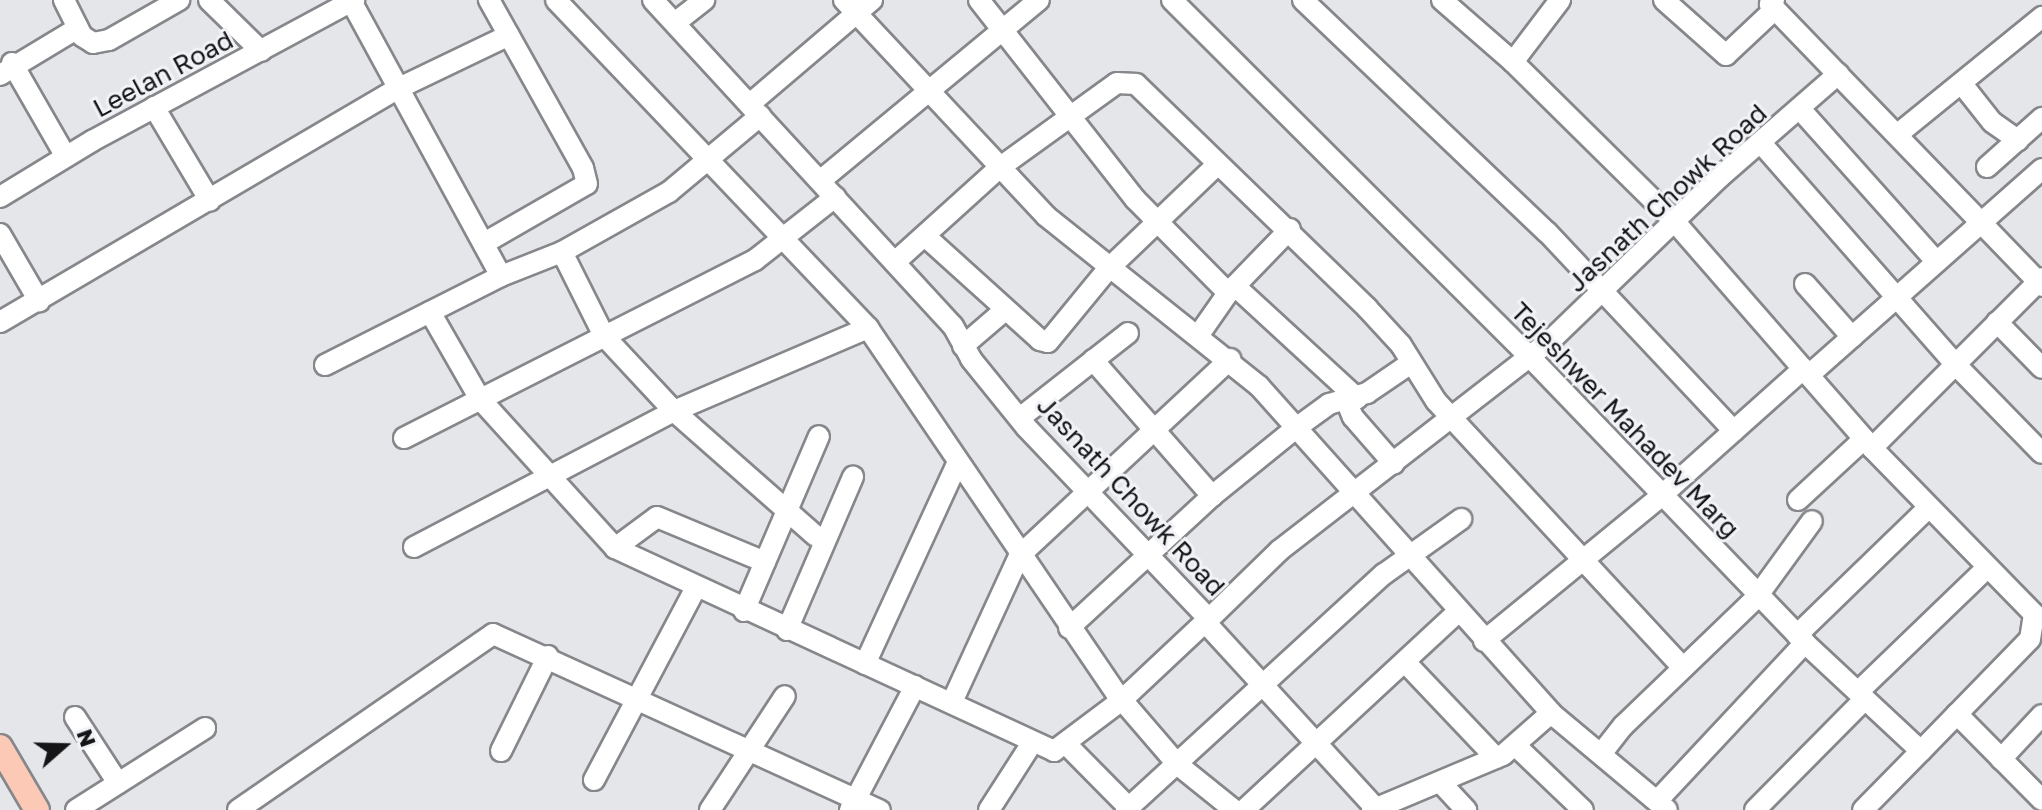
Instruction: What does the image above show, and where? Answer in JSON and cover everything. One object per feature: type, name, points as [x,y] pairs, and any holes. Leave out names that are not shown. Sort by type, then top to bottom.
[{"type":"main road","points":[[0,747],[37,810]]},
{"type":"street","points":[[64,0],[87,41],[101,42],[179,0]]},
{"type":"street","points":[[209,0],[261,51]]},
{"type":"street","points":[[352,0],[397,89],[486,242],[501,276]]},
{"type":"street","name":"Leelan Road","points":[[0,197],[154,107],[352,0]]},
{"type":"street","points":[[486,242],[587,184],[583,168],[489,0]]},
{"type":"street","points":[[556,0],[706,162],[868,328],[1019,556],[1122,700],[1177,764],[1234,810]]},
{"type":"street","name":"Jasnath Chowk Road","points":[[653,0],[953,326],[963,346],[1085,491],[1209,619],[1280,550],[1530,357],[1838,74]]},
{"type":"street","points":[[676,22],[704,0]]},
{"type":"street","points":[[325,365],[501,276],[562,252],[669,192],[706,162],[850,7],[872,0]]},
{"type":"street","points":[[979,0],[1070,120],[1159,223],[1352,399],[1353,417],[1394,464]]},
{"type":"street","points":[[820,181],[1039,0]]},
{"type":"street","name":"Tejeshwer Mahadev Marg","points":[[1172,0],[1530,357],[1660,497],[1801,639],[1921,751]]},
{"type":"street","points":[[1303,0],[1604,292],[1734,431]]},
{"type":"street","points":[[1442,0],[1513,62],[1675,222],[1868,444],[1986,569],[2039,619],[2030,639],[1863,810]]},
{"type":"street","points":[[1513,62],[1560,0]]},
{"type":"street","points":[[1664,0],[1726,55],[1774,5],[2041,282],[1868,444],[1798,500]]},
{"type":"street","points":[[850,7],[999,168],[1108,269],[1230,359],[1296,428],[1457,613],[1551,713],[1662,806],[1801,639],[1928,508]]},
{"type":"street","points":[[1898,134],[2042,17]]},
{"type":"street","points":[[66,157],[6,69],[78,28]]},
{"type":"street","points":[[0,322],[397,89],[509,35]]},
{"type":"street","points":[[895,262],[999,168],[1070,120],[1117,83],[1130,81],[1290,229],[1401,345],[1411,363],[1454,418],[1682,667]]},
{"type":"street","points":[[1962,84],[1992,122],[2018,140]]},
{"type":"street","points":[[154,107],[210,201]]},
{"type":"street","points":[[1800,109],[1937,262]]},
{"type":"street","points":[[1987,167],[2042,118]]},
{"type":"street","points":[[1761,143],[1955,364],[2042,453]]},
{"type":"street","points":[[925,236],[1005,310],[1048,342],[1108,269],[1218,164]]},
{"type":"street","points":[[1484,641],[1660,497],[1734,431],[1852,337],[2042,169]]},
{"type":"street","points":[[404,438],[738,269],[784,239],[835,197]]},
{"type":"street","points":[[1198,336],[1231,290],[1290,229]]},
{"type":"street","points":[[0,234],[39,301]]},
{"type":"street","points":[[562,252],[604,336],[674,411],[816,536]]},
{"type":"street","points":[[1805,284],[1852,337]]},
{"type":"street","points":[[963,346],[1005,310]]},
{"type":"street","points":[[430,312],[480,399],[615,548],[695,589],[952,702],[1054,751],[1067,745],[1122,700],[1205,622],[1320,742],[1375,810],[1517,747],[1551,713]]},
{"type":"street","points":[[1997,322],[2042,368]]},
{"type":"street","points":[[414,547],[674,411],[868,328]]},
{"type":"street","points":[[1021,417],[1128,333]]},
{"type":"street","points":[[952,702],[1019,556],[1085,491],[1230,359]]},
{"type":"street","points":[[1093,360],[1212,496]]},
{"type":"street","points":[[1069,628],[1212,496],[1296,428],[1329,404],[1352,399],[1411,363]]},
{"type":"street","points":[[744,611],[790,512],[819,436]]},
{"type":"street","points":[[865,664],[958,462]]},
{"type":"street","points":[[787,630],[853,477]]},
{"type":"street","points":[[615,548],[657,517],[765,562]]},
{"type":"street","points":[[1067,745],[1128,809],[1408,558],[1461,519]]},
{"type":"street","points":[[1601,754],[1682,667],[1758,595],[1812,521]]},
{"type":"street","points":[[1755,810],[1986,569]]},
{"type":"street","points":[[594,780],[695,589]]},
{"type":"street","points":[[1244,810],[1457,613]]},
{"type":"street","points":[[245,809],[498,628],[548,656],[749,750],[853,805],[880,810]]},
{"type":"street","points":[[501,751],[548,656]]},
{"type":"street","points":[[1405,662],[1496,758]]},
{"type":"street","points":[[853,805],[915,686]]},
{"type":"street","points":[[710,810],[785,696]]},
{"type":"street","points":[[1957,714],[2042,800]]},
{"type":"street","points":[[2001,759],[2042,715]]},
{"type":"street","points":[[75,717],[118,783]]},
{"type":"street","points":[[76,810],[205,728]]},
{"type":"street","points":[[989,810],[1032,743]]},
{"type":"street","points":[[1517,747],[1583,810]]},
{"type":"street","points":[[1441,783],[1466,810]]}]
